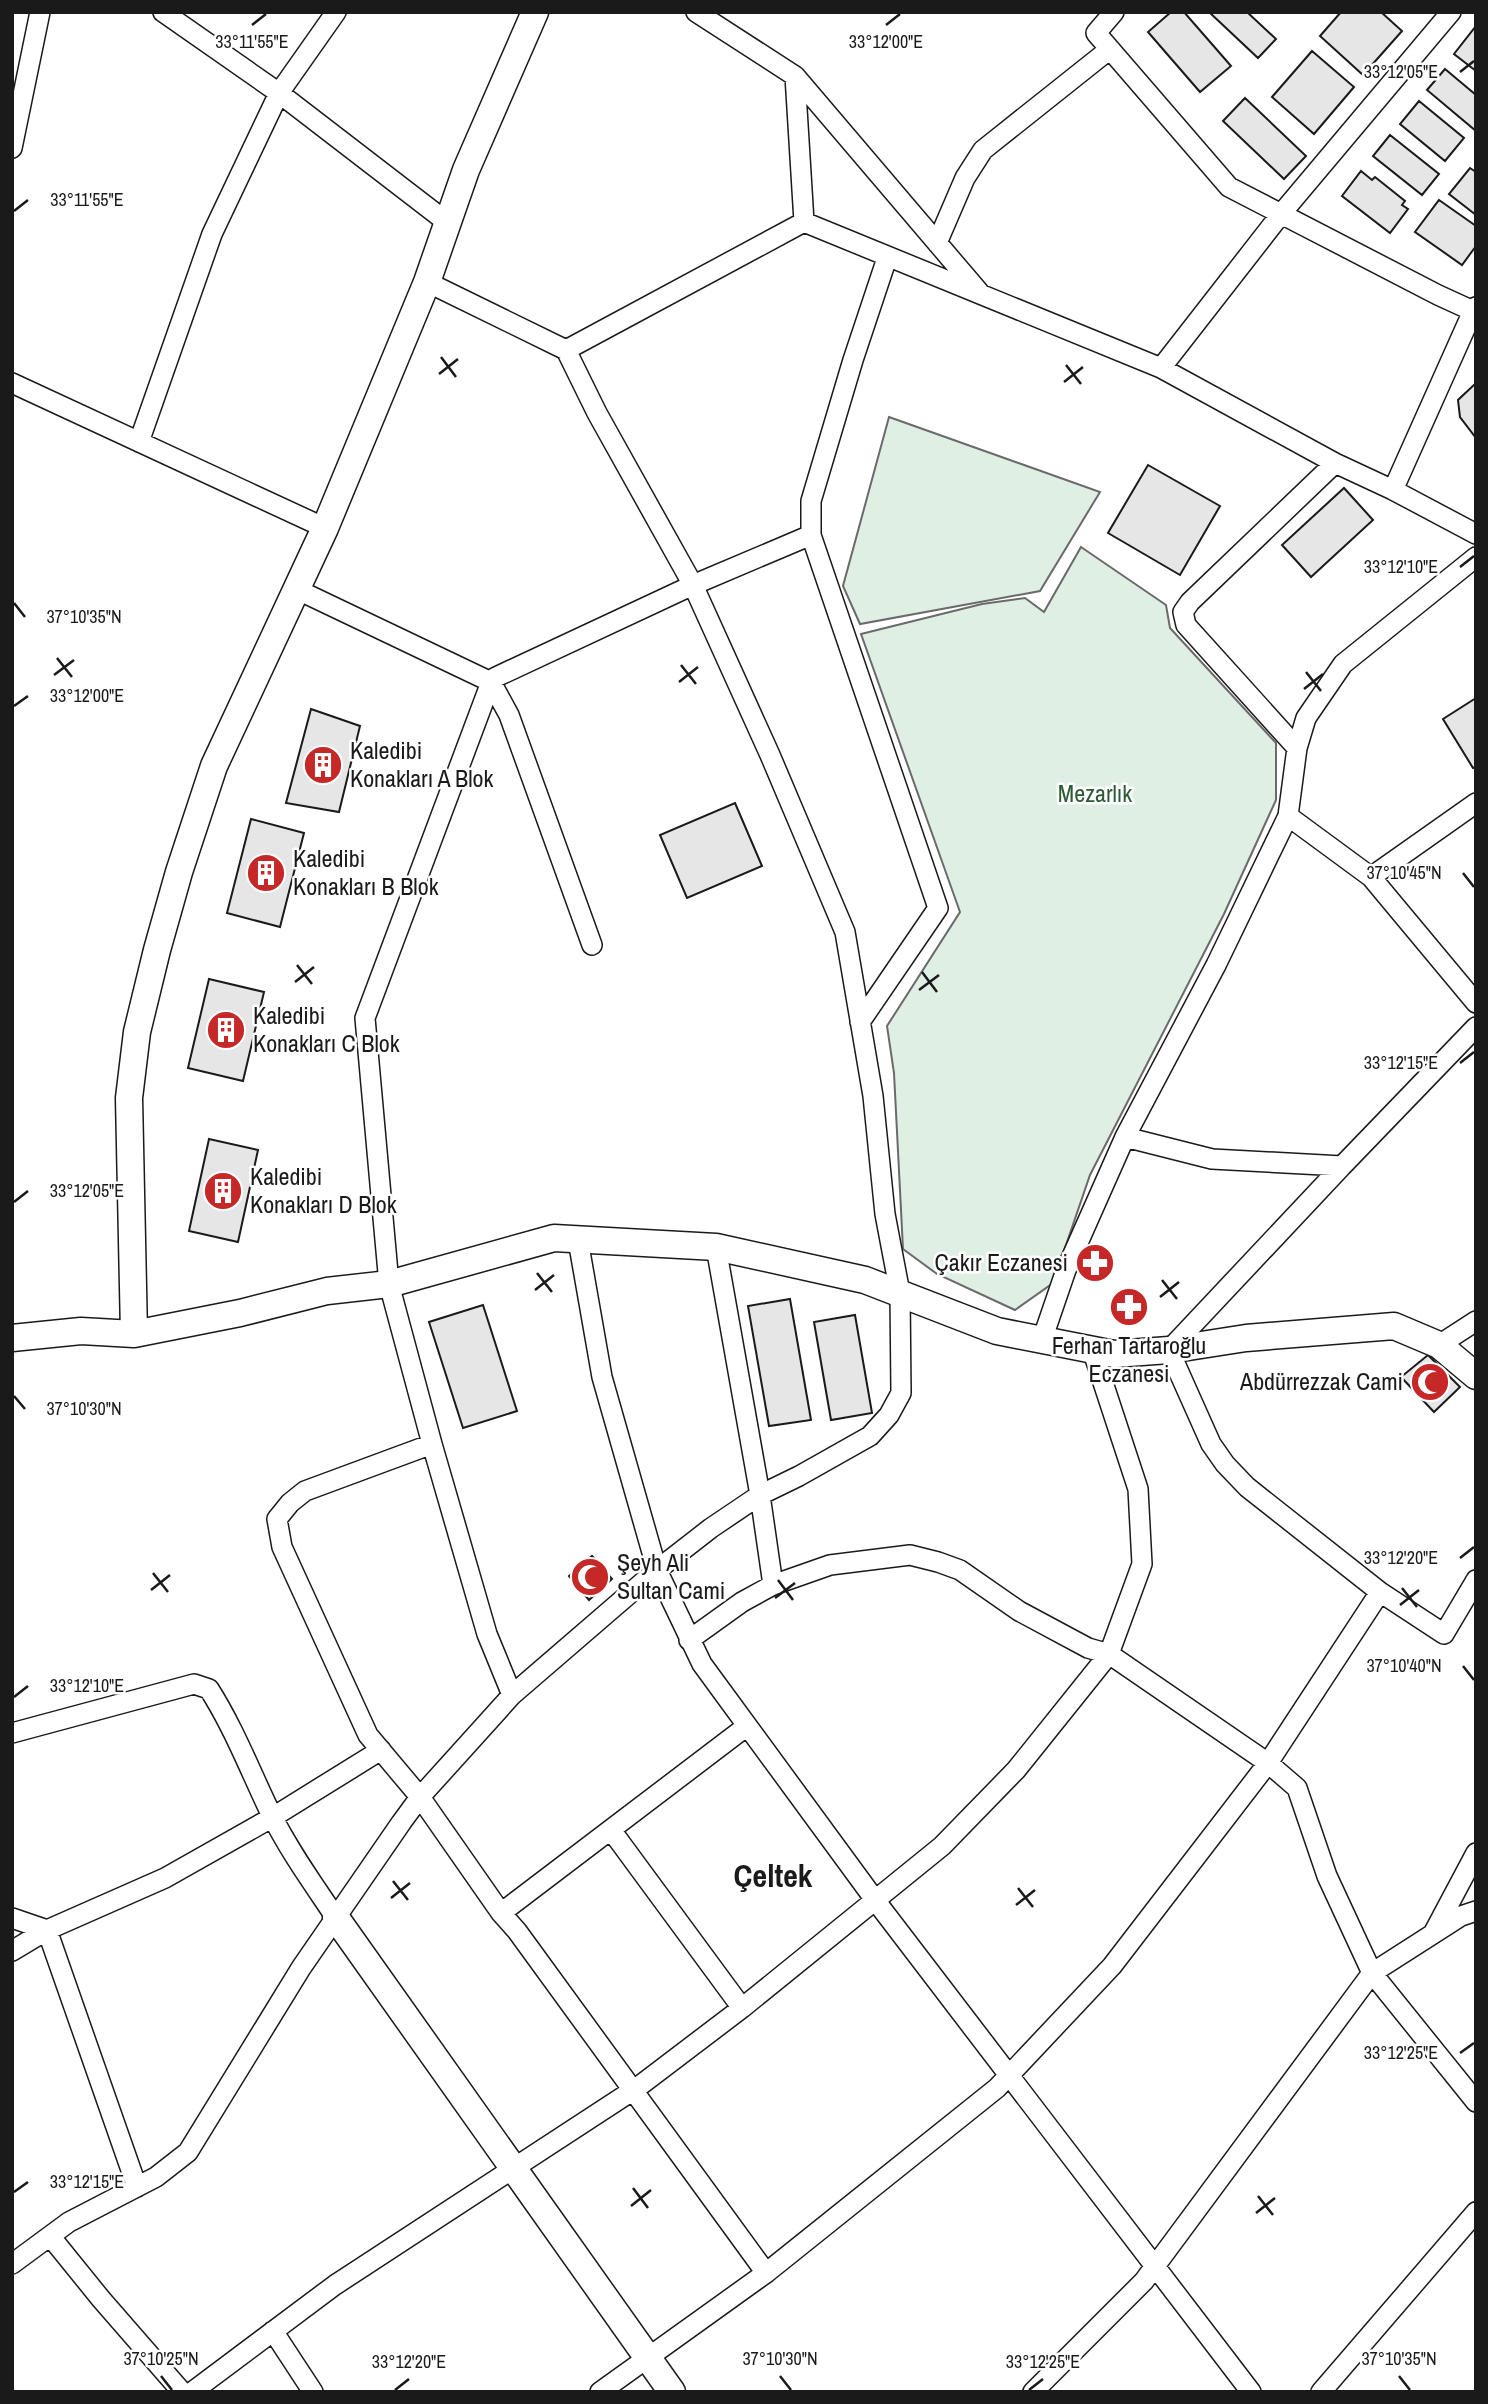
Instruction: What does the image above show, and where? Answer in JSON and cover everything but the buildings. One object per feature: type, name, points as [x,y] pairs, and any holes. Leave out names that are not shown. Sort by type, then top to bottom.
[{"type":"street","points":[[12,148],[40,12]]},
{"type":"street","points":[[163,12],[279,93],[448,223]]},
{"type":"street","points":[[139,442],[212,234],[279,93],[336,12]]},
{"type":"street","points":[[696,12],[795,76],[982,296]]},
{"type":"street","points":[[1114,12],[1096,33],[1229,187],[1475,311],[1393,490]]},
{"type":"street","points":[[1161,368],[1281,214],[1451,12]]},
{"type":"street","points":[[134,1334],[129,1098],[137,1032],[175,885],[214,765],[325,528],[428,282],[466,170],[533,14]]},
{"type":"street","points":[[937,243],[965,177],[983,150],[1110,49]]},
{"type":"street","points":[[795,76],[804,222]]},
{"type":"street","points":[[804,222],[1161,368],[1335,463],[1476,534]]},
{"type":"street","points":[[566,350],[804,222]]},
{"type":"street","points":[[860,1022],[938,908],[811,535],[811,501],[887,258]]},
{"type":"street","points":[[12,2264],[69,2222],[156,2177],[188,2152],[301,1968],[420,1797],[512,1695],[657,1570],[711,1528],[760,1495],[870,1436],[889,1415],[901,1393],[900,1293],[885,1214],[873,1096],[845,932],[770,755],[693,585],[597,413],[566,350],[428,282]]},
{"type":"street","points":[[12,383],[325,528]]},
{"type":"street","points":[[1297,748],[1186,625],[1183,612],[1190,602],[1335,463]]},
{"type":"street","points":[[512,1695],[487,1634],[389,1283],[365,1018],[491,682],[693,585],[811,535]]},
{"type":"street","points":[[1042,1340],[1066,1270],[1125,1137],[1216,965],[1288,816],[1297,748],[1306,718],[1343,664],[1476,557]]},
{"type":"street","points":[[296,589],[491,682],[509,715],[592,945]]},
{"type":"street","points":[[1371,877],[1476,803]]},
{"type":"street","points":[[1288,816],[1371,877],[1476,1003]]},
{"type":"street","points":[[1169,1350],[1476,1027]]},
{"type":"street","points":[[1125,1137],[1212,1158],[1342,1166]]},
{"type":"street","points":[[12,1338],[81,1331],[134,1334],[240,1313],[327,1291],[389,1283],[554,1238],[716,1247],[865,1280],[997,1331],[1114,1354],[1169,1350],[1246,1338],[1394,1326],[1438,1345],[1476,1376]]},
{"type":"street","points":[[578,1240],[603,1377],[657,1570],[702,1664],[875,1900],[1251,2392]]},
{"type":"street","points":[[716,1247],[760,1495],[773,1585]]},
{"type":"street","points":[[1438,1345],[1476,1321]]},
{"type":"street","points":[[192,2392],[335,2285],[632,2090],[742,2008],[942,1846],[1016,1770],[1109,1654],[1142,1564],[1138,1489],[1092,1349]]},
{"type":"street","points":[[1169,1350],[1211,1444],[1226,1464],[1247,1487],[1380,1592],[1444,1634],[1476,1580]]},
{"type":"street","points":[[432,1444],[305,1491],[290,1503],[277,1519],[282,1547],[368,1734],[420,1797],[501,1913],[517,1931],[766,2273]]},
{"type":"street","points":[[689,1640],[743,1602],[773,1585],[830,1565],[910,1555],[960,1570],[1019,1612],[1088,1648],[1109,1654],[1268,1763],[1297,1788],[1327,1876],[1372,1973],[1476,2102]]},
{"type":"street","points":[[600,2392],[766,2273],[892,2175],[1009,2076],[1112,1966],[1268,1763],[1380,1592]]},
{"type":"street","points":[[12,1733],[194,1684],[209,1689],[239,1739],[273,1817],[294,1856],[672,2392]]},
{"type":"street","points":[[501,1913],[747,1726]]},
{"type":"street","points":[[12,1951],[47,1930],[165,1878],[273,1817],[381,1751]]},
{"type":"street","points":[[611,1829],[742,2008]]},
{"type":"street","points":[[1433,1934],[1476,1853]]},
{"type":"street","points":[[1033,2392],[1144,2281],[1372,1973],[1461,1916],[1476,1911]]},
{"type":"street","points":[[12,1918],[47,1930]]},
{"type":"street","points":[[47,1930],[137,2187]]},
{"type":"street","points":[[1321,2392],[1476,2212]]},
{"type":"street","points":[[50,2236],[182,2392]]},
{"type":"street","points":[[273,2332],[313,2392]]},
{"type":"green space","points":[[889,417],[1100,492],[1040,591],[860,624],[843,586]]},
{"type":"green space","name":"Mezarlık","points":[[1081,547],[1166,605],[1170,628],[1276,743],[1276,800],[1224,914],[1090,1175],[1053,1283],[1015,1310],[937,1274],[903,1249],[894,1073],[887,1026],[960,912],[861,634],[982,604],[1025,598],[1044,612]]},
{"type":"place","name":"Kaledibi Konakları A Blok","points":[[323,765]]},
{"type":"place","name":"Kaledibi Konakları B Blok","points":[[266,873]]},
{"type":"place","name":"Kaledibi Konakları C Blok","points":[[226,1030]]},
{"type":"place","name":"Kaledibi Konakları D Blok","points":[[223,1191]]},
{"type":"place","name":"Çakır Eczanesi","points":[[1095,1263]]},
{"type":"place","name":"Ferhan Tartaroğlu Eczanesi","points":[[1129,1307]]},
{"type":"place","name":"Abdürrezzak Cami","points":[[1430,1382]]},
{"type":"place","name":"Şeyh Ali Sultan Cami","points":[[590,1577]]},
{"type":"district","name":"Çeltek","points":[[773,1876]]}]
